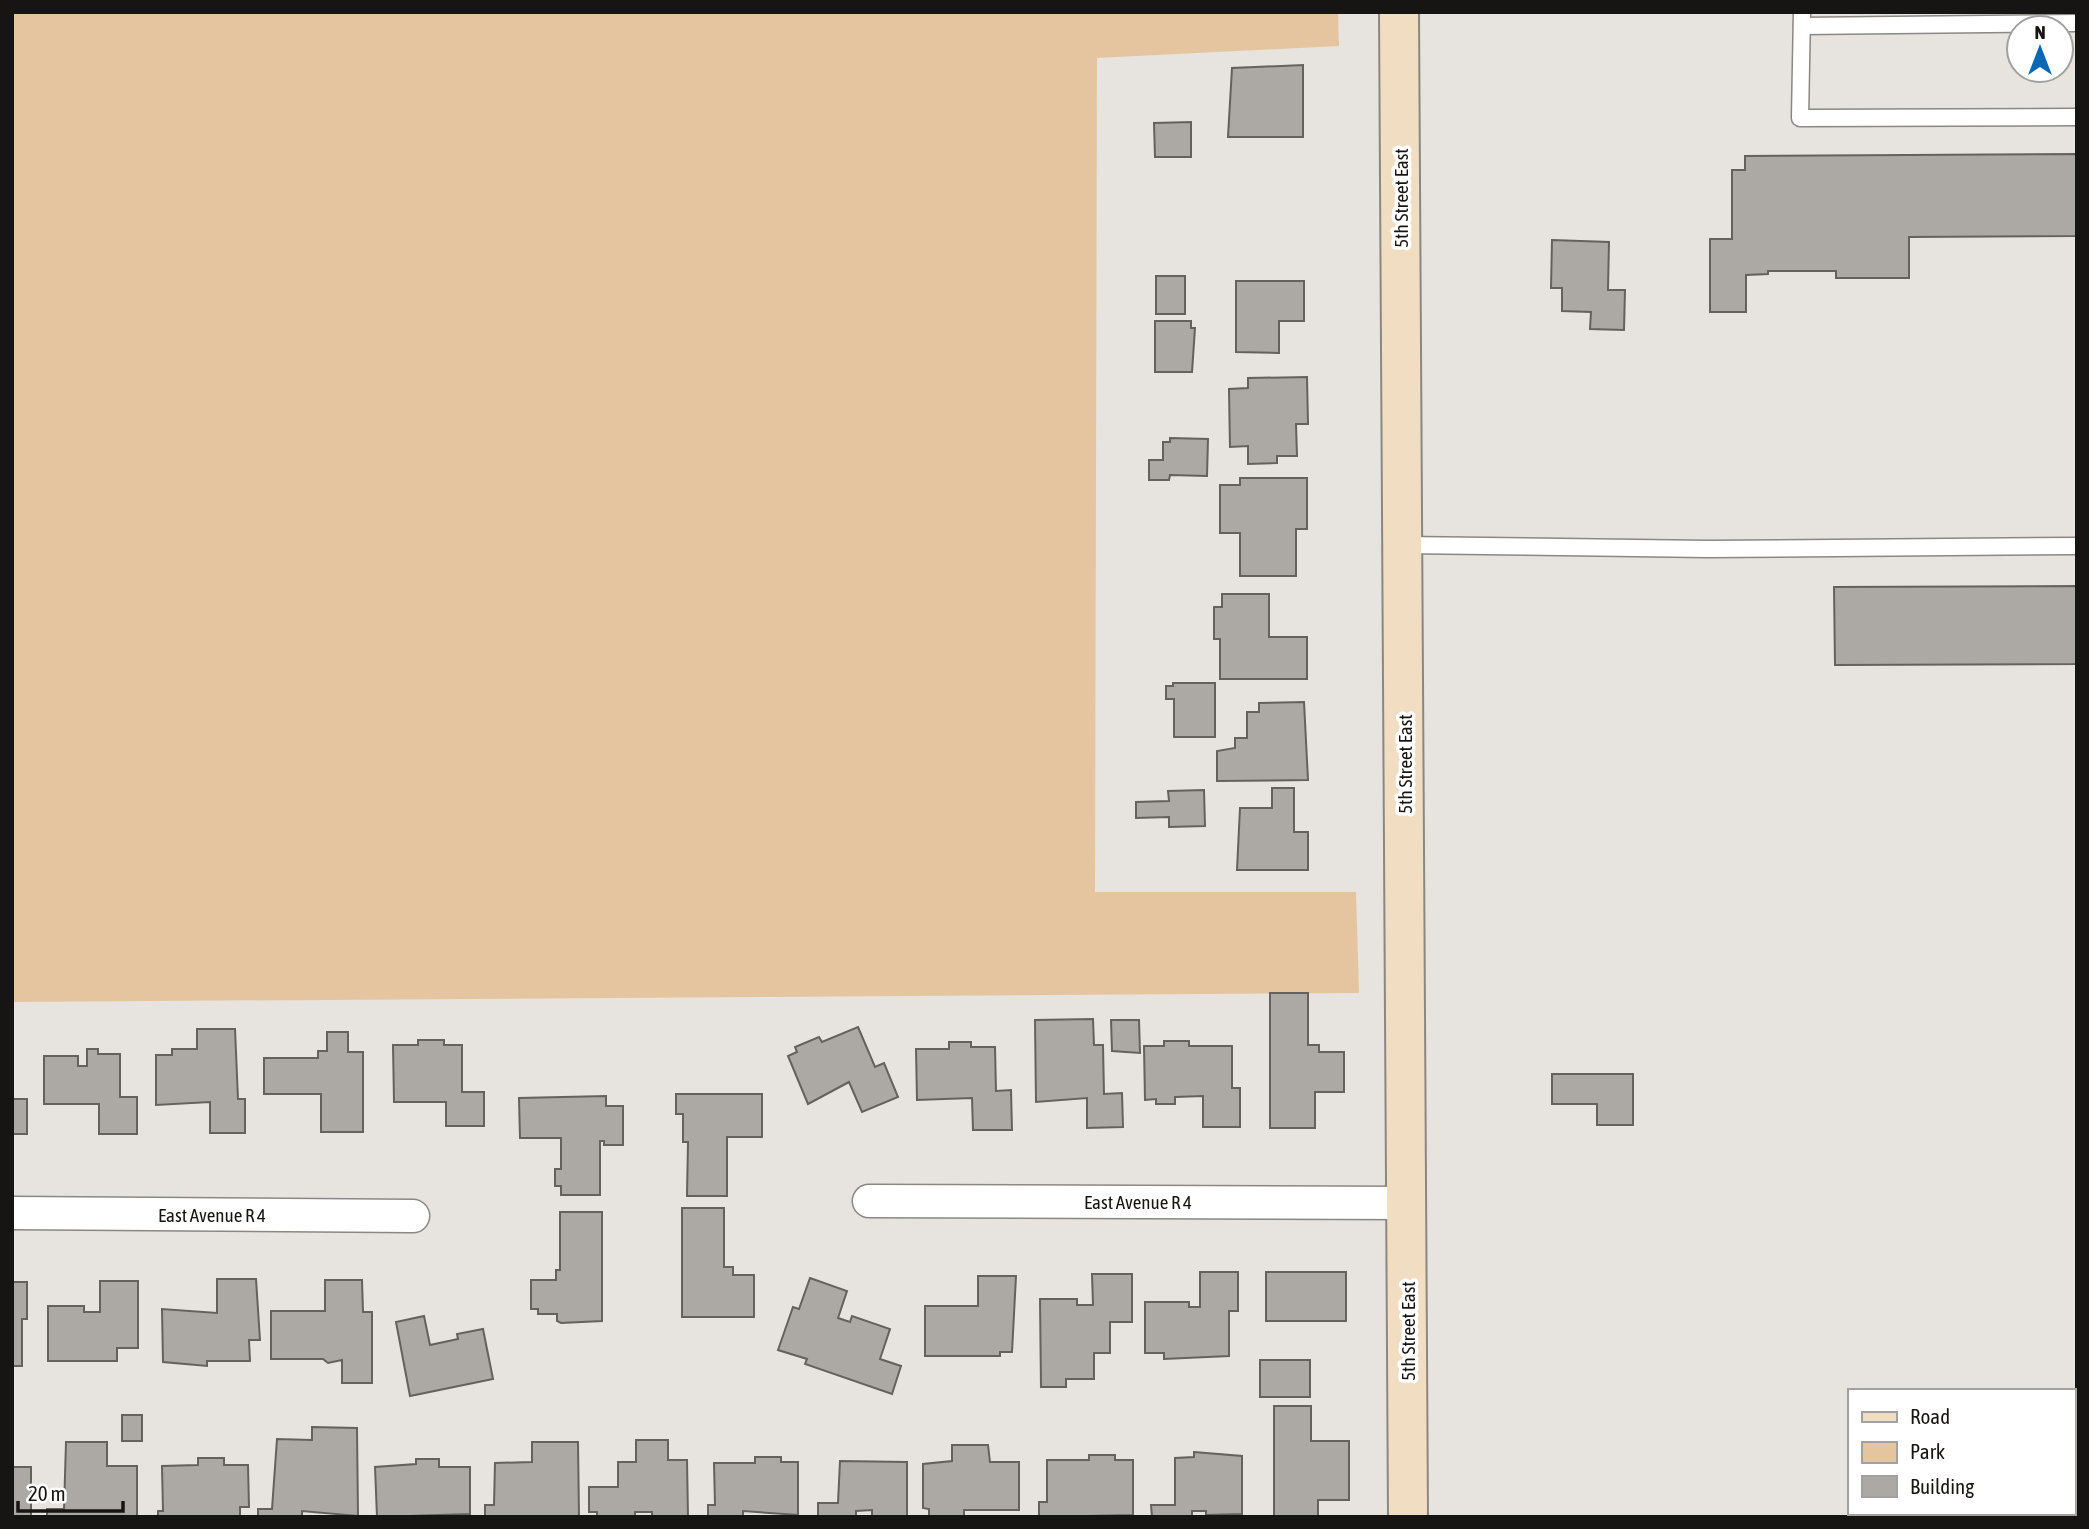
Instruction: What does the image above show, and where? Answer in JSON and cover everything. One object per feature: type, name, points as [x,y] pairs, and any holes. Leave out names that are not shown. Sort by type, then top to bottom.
[{"type":"street","name":"5th Street East","points":[[1399,12],[1408,1517]]},
{"type":"street","name":"East Avenue R 4","points":[[869,1201],[1407,1203]]},
{"type":"street","name":"East Avenue R 4","points":[[12,1213],[413,1216]]},
{"type":"lane","points":[[2077,23],[1802,19],[1800,118],[2077,117]]},
{"type":"lane","points":[[1404,545],[1681,549],[2077,546]]},
{"type":"green space","points":[[12,12],[1338,12],[1339,46],[1097,58],[1095,892],[1356,892],[1359,993],[12,1002]]},
{"type":"building","points":[[1303,65],[1303,137],[1228,137],[1232,68]]},
{"type":"building","points":[[1191,122],[1191,157],[1155,157],[1154,123]]},
{"type":"building","points":[[2077,154],[2077,236],[1909,237],[1909,278],[1836,278],[1836,271],[1768,271],[1768,274],[1746,275],[1746,312],[1710,312],[1710,239],[1732,239],[1732,170],[1745,170],[1745,156]]},
{"type":"building","points":[[1552,240],[1609,242],[1608,290],[1625,290],[1624,330],[1590,329],[1591,312],[1562,311],[1562,288],[1551,288]]},
{"type":"building","points":[[1156,276],[1185,276],[1185,314],[1156,314]]},
{"type":"building","points":[[1236,281],[1304,281],[1304,321],[1279,321],[1279,353],[1236,352]]},
{"type":"building","points":[[1155,321],[1191,321],[1191,328],[1195,328],[1192,372],[1155,372]]},
{"type":"building","points":[[1307,377],[1308,424],[1296,424],[1297,456],[1277,456],[1277,463],[1248,464],[1248,446],[1230,447],[1229,389],[1248,388],[1248,378]]},
{"type":"building","points":[[1170,438],[1208,439],[1207,476],[1170,475],[1169,480],[1149,480],[1149,460],[1163,460],[1163,442],[1170,442]]},
{"type":"building","points":[[1240,478],[1307,478],[1307,529],[1296,529],[1296,576],[1240,576],[1240,533],[1220,533],[1220,485],[1240,485]]},
{"type":"building","points":[[2077,586],[2077,664],[1835,665],[1834,587]]},
{"type":"building","points":[[1222,594],[1269,594],[1269,637],[1307,637],[1307,679],[1220,679],[1220,639],[1214,639],[1214,607],[1222,607]]},
{"type":"building","points":[[1173,683],[1215,683],[1215,737],[1174,737],[1174,699],[1166,699],[1166,686],[1173,686]]},
{"type":"building","points":[[1304,702],[1308,780],[1217,781],[1217,751],[1235,748],[1235,738],[1247,738],[1247,712],[1259,712],[1259,703]]},
{"type":"building","points":[[1272,788],[1294,788],[1294,832],[1308,832],[1308,870],[1237,870],[1240,808],[1272,808]]},
{"type":"building","points":[[1204,790],[1205,826],[1169,827],[1169,817],[1136,818],[1136,802],[1169,801],[1168,791]]},
{"type":"building","points":[[1270,993],[1308,993],[1308,1045],[1319,1045],[1319,1052],[1344,1052],[1344,1092],[1315,1092],[1315,1128],[1270,1128]]},
{"type":"building","points":[[1093,1019],[1094,1045],[1103,1045],[1104,1094],[1122,1093],[1123,1127],[1087,1128],[1087,1098],[1036,1102],[1035,1020]]},
{"type":"building","points":[[1111,1020],[1139,1020],[1140,1053],[1112,1051]]},
{"type":"building","points":[[858,1027],[875,1067],[884,1063],[898,1097],[862,1112],[849,1082],[808,1104],[788,1056],[797,1052],[795,1047],[819,1037],[822,1042]]},
{"type":"building","points":[[197,1029],[235,1029],[238,1099],[245,1099],[245,1133],[210,1133],[210,1102],[156,1105],[156,1055],[172,1055],[172,1049],[197,1049]]},
{"type":"building","points":[[327,1032],[348,1032],[348,1052],[363,1052],[363,1132],[321,1132],[321,1094],[264,1094],[264,1058],[318,1058],[318,1051],[327,1051]]},
{"type":"building","points":[[418,1040],[444,1040],[444,1045],[462,1045],[462,1092],[484,1092],[484,1126],[446,1126],[446,1102],[394,1102],[393,1045],[418,1045]]},
{"type":"building","points":[[1164,1041],[1189,1041],[1189,1046],[1232,1046],[1232,1088],[1240,1088],[1240,1127],[1203,1127],[1203,1096],[1175,1097],[1175,1104],[1156,1104],[1156,1099],[1145,1100],[1144,1046],[1164,1046]]},
{"type":"building","points":[[949,1042],[971,1042],[971,1047],[995,1047],[996,1091],[1011,1090],[1012,1130],[973,1130],[972,1098],[917,1100],[916,1049],[949,1049]]},
{"type":"building","points":[[87,1049],[98,1049],[98,1054],[120,1054],[120,1097],[137,1097],[137,1134],[99,1134],[99,1104],[44,1104],[44,1056],[78,1056],[78,1066],[87,1066]]},
{"type":"building","points":[[1552,1074],[1633,1074],[1633,1125],[1597,1125],[1597,1104],[1552,1104]]},
{"type":"building","points":[[676,1094],[762,1094],[762,1137],[727,1137],[727,1196],[687,1196],[688,1142],[683,1142],[683,1114],[676,1114]]},
{"type":"building","points":[[606,1096],[606,1106],[623,1106],[623,1145],[604,1145],[604,1141],[600,1141],[600,1195],[561,1195],[561,1186],[555,1186],[555,1169],[561,1169],[561,1138],[520,1138],[519,1098]]},
{"type":"building","points":[[12,1099],[27,1099],[27,1134],[12,1134]]},
{"type":"building","points":[[682,1208],[724,1208],[724,1267],[733,1267],[733,1275],[754,1275],[754,1317],[682,1317]]},
{"type":"building","points":[[560,1212],[602,1212],[602,1321],[561,1323],[557,1321],[557,1314],[538,1314],[538,1309],[531,1309],[531,1280],[556,1280],[556,1270],[560,1270]]},
{"type":"building","points":[[1200,1272],[1238,1272],[1238,1311],[1229,1311],[1229,1356],[1164,1359],[1164,1353],[1145,1353],[1145,1302],[1189,1302],[1189,1307],[1200,1307]]},
{"type":"building","points":[[1266,1272],[1346,1272],[1346,1321],[1266,1321]]},
{"type":"building","points":[[1092,1274],[1132,1274],[1132,1322],[1110,1322],[1110,1353],[1094,1353],[1094,1379],[1066,1379],[1066,1387],[1041,1387],[1040,1299],[1077,1299],[1077,1305],[1093,1305]]},
{"type":"building","points":[[978,1276],[1016,1276],[1012,1352],[1000,1352],[1000,1356],[925,1356],[925,1306],[978,1306]]},
{"type":"building","points":[[810,1278],[847,1291],[838,1318],[850,1322],[852,1316],[890,1329],[880,1359],[901,1366],[892,1394],[805,1364],[807,1359],[778,1350],[793,1307],[799,1309]]},
{"type":"building","points":[[217,1279],[256,1279],[260,1340],[249,1340],[250,1361],[207,1361],[207,1366],[163,1362],[162,1309],[217,1313]]},
{"type":"building","points":[[325,1280],[362,1280],[363,1312],[372,1312],[372,1383],[342,1383],[342,1360],[328,1363],[323,1359],[271,1359],[271,1311],[325,1311]]},
{"type":"building","points":[[100,1281],[138,1281],[138,1348],[117,1348],[117,1361],[48,1361],[48,1306],[84,1306],[84,1312],[100,1312]]},
{"type":"building","points":[[12,1282],[27,1282],[27,1319],[22,1319],[22,1366],[12,1366]]},
{"type":"building","points":[[424,1316],[430,1345],[458,1339],[457,1334],[483,1329],[493,1379],[410,1396],[396,1322]]},
{"type":"building","points":[[1260,1360],[1310,1360],[1310,1397],[1260,1397]]},
{"type":"building","points":[[1274,1406],[1311,1406],[1311,1441],[1349,1441],[1349,1500],[1318,1500],[1318,1517],[1274,1517]]},
{"type":"building","points":[[122,1415],[142,1415],[142,1441],[122,1441]]},
{"type":"building","points":[[312,1427],[357,1428],[358,1516],[302,1511],[302,1517],[258,1517],[258,1509],[272,1509],[277,1439],[312,1440]]},
{"type":"building","points":[[636,1440],[668,1440],[668,1460],[687,1460],[688,1517],[652,1517],[652,1512],[635,1512],[635,1517],[597,1517],[597,1512],[589,1512],[589,1487],[618,1487],[618,1462],[636,1462]]},
{"type":"building","points":[[66,1442],[107,1442],[107,1466],[137,1466],[137,1516],[47,1517],[47,1509],[64,1509]]},
{"type":"building","points":[[532,1442],[578,1442],[579,1517],[485,1517],[485,1505],[494,1505],[495,1463],[532,1462]]},
{"type":"building","points":[[952,1445],[988,1445],[990,1462],[1019,1462],[1019,1510],[964,1510],[964,1517],[929,1517],[929,1509],[923,1508],[923,1464],[952,1461]]},
{"type":"building","points":[[1194,1452],[1242,1456],[1242,1514],[1206,1515],[1206,1511],[1192,1511],[1192,1517],[1152,1517],[1151,1505],[1175,1505],[1175,1458],[1194,1457]]},
{"type":"building","points":[[1089,1455],[1115,1455],[1115,1460],[1133,1460],[1133,1515],[1039,1517],[1039,1502],[1047,1502],[1047,1460],[1089,1460]]},
{"type":"building","points":[[755,1457],[781,1457],[781,1462],[798,1462],[798,1515],[743,1511],[743,1517],[708,1517],[708,1505],[715,1505],[714,1463],[755,1463]]},
{"type":"building","points":[[198,1458],[224,1458],[224,1465],[248,1465],[249,1507],[240,1507],[240,1517],[158,1517],[158,1511],[163,1511],[162,1466],[198,1465]]},
{"type":"building","points":[[416,1459],[439,1459],[439,1467],[470,1467],[470,1514],[377,1517],[375,1467],[416,1464]]},
{"type":"building","points":[[840,1461],[907,1462],[907,1516],[872,1516],[872,1510],[856,1511],[856,1517],[818,1517],[818,1503],[838,1503]]},
{"type":"building","points":[[12,1467],[31,1467],[31,1517],[12,1517]]}]
